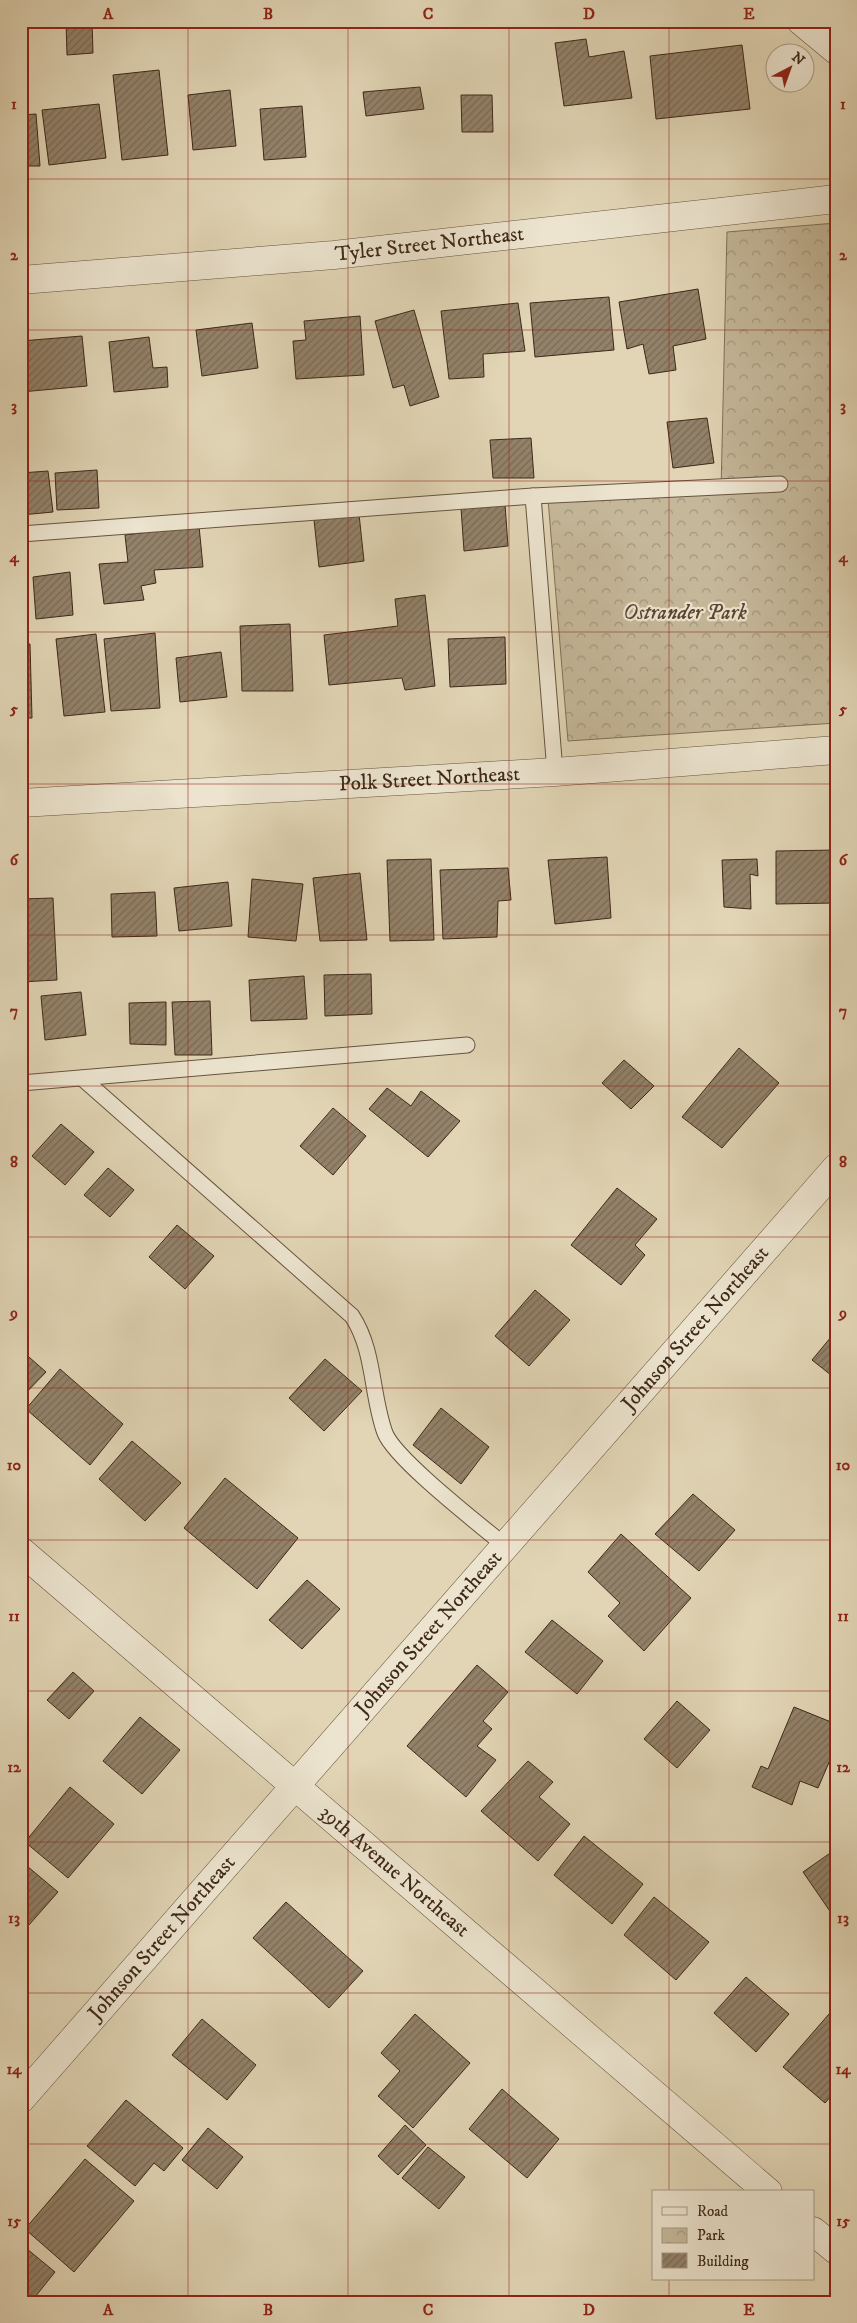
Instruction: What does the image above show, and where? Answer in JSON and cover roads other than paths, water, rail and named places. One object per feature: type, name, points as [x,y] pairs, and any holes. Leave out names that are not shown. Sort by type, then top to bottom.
[{"type":"street","points":[[801,21],[836,50]]},
{"type":"street","name":"Tyler Street Northeast","points":[[21,280],[334,255],[836,200]]},
{"type":"street","name":"Polk Street Northeast","points":[[21,803],[555,772],[836,750]]},
{"type":"street","name":"Johnson Street Northeast","points":[[21,2099],[836,1168]]},
{"type":"street","name":"39th Avenue Northeast","points":[[21,1551],[766,2190]]},
{"type":"street","points":[[814,2232],[836,2250]]},
{"type":"lane","points":[[21,534],[534,496],[780,484]]},
{"type":"lane","points":[[534,496],[555,772]]},
{"type":"lane","points":[[21,1083],[467,1045]]},
{"type":"lane","points":[[82,1078],[352,1316],[362,1332],[386,1435],[404,1459],[504,1546]]},
{"type":"park label","name":"Ostrander Park","points":[[685,613]]}]
